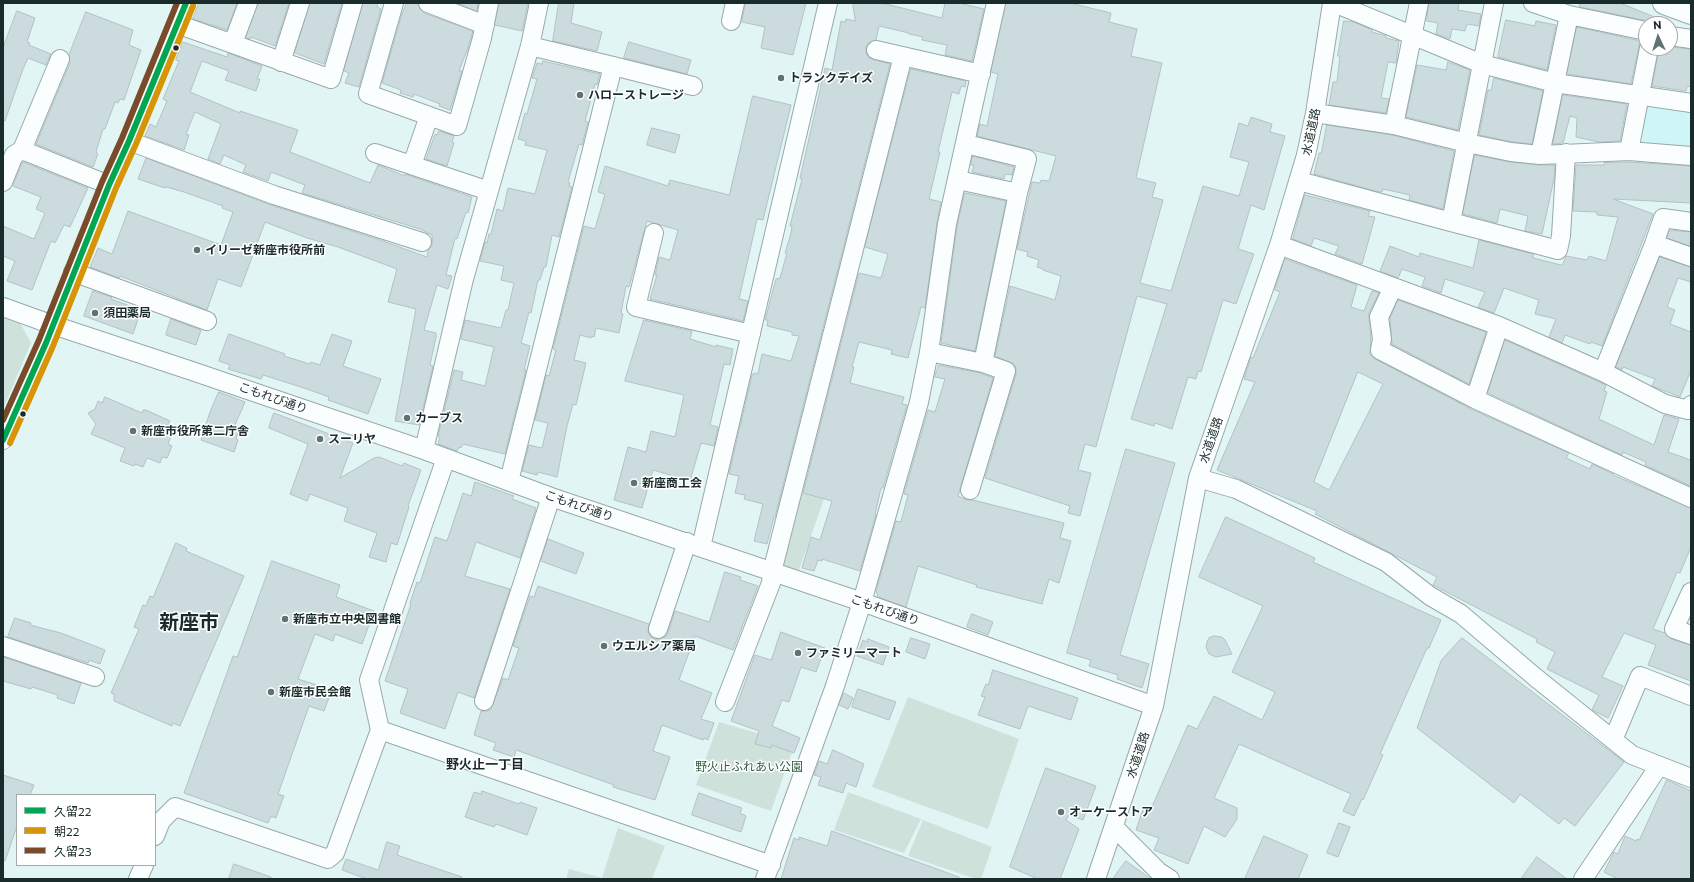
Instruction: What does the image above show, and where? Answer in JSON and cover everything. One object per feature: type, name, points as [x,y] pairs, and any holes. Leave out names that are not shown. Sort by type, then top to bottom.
[{"type":"highway","points":[[1664,3],[1691,14]]},
{"type":"street","points":[[3,440],[53,326],[73,272],[186,3]]},
{"type":"street","points":[[233,43],[248,3]]},
{"type":"street","points":[[281,62],[300,3]]},
{"type":"street","points":[[177,24],[331,79],[353,3]]},
{"type":"street","points":[[394,3],[368,94],[457,126],[485,25],[489,3]]},
{"type":"street","points":[[428,3],[485,25]]},
{"type":"street","points":[[424,450],[464,279],[530,46],[539,3]]},
{"type":"street","points":[[731,21],[735,3]]},
{"type":"street","points":[[658,630],[694,545],[751,334],[828,3]]},
{"type":"street","points":[[380,730],[768,872],[835,686],[862,602],[919,402],[929,352],[947,224],[966,144],[996,3]]},
{"type":"street","points":[[1333,3],[1413,34],[1482,64],[1555,83],[1691,103]]},
{"type":"street","name":"水道道路","points":[[1096,879],[1154,706],[1198,478],[1279,245],[1299,180],[1315,113],[1333,3]]},
{"type":"street","points":[[1394,125],[1419,3]]},
{"type":"street","points":[[1451,222],[1494,3]]},
{"type":"street","points":[[1533,3],[1569,15],[1638,29]]},
{"type":"street","points":[[1540,155],[1569,15]]},
{"type":"street","points":[[1678,37],[1691,39]]},
{"type":"street","points":[[530,46],[693,86]]},
{"type":"street","points":[[876,50],[981,74]]},
{"type":"street","points":[[725,702],[771,583],[772,572],[904,56]]},
{"type":"street","points":[[1629,151],[1648,56]]},
{"type":"street","points":[[3,182],[14,155],[22,150],[60,59]]},
{"type":"street","points":[[509,481],[613,66]]},
{"type":"street","points":[[1315,113],[1394,125],[1511,152],[1540,155],[1629,151],[1691,156]]},
{"type":"street","points":[[412,164],[429,116]]},
{"type":"street","points":[[128,141],[274,195],[422,242]]},
{"type":"street","points":[[966,144],[1027,159],[1018,193],[983,363]]},
{"type":"street","points":[[22,150],[109,186]]},
{"type":"street","points":[[375,153],[412,164],[489,191]]},
{"type":"street","points":[[1299,180],[1558,250],[1561,236],[1566,153]]},
{"type":"street","points":[[958,180],[1018,193]]},
{"type":"street","points":[[1603,372],[1663,218],[1691,222]]},
{"type":"street","points":[[654,234],[636,307],[751,334]]},
{"type":"street","points":[[1654,244],[1691,257]]},
{"type":"street","points":[[1279,245],[1499,326],[1603,372],[1665,404],[1688,410],[1691,405]]},
{"type":"street","points":[[73,272],[206,320]]},
{"type":"street","points":[[1393,286],[1379,317],[1382,339],[1380,350],[1475,399],[1691,498]]},
{"type":"street","name":"こもれび通り","points":[[3,307],[53,326],[190,370],[424,450],[551,497],[862,602],[1154,706]]},
{"type":"street","points":[[1475,399],[1499,326]]},
{"type":"street","points":[[929,352],[983,363],[1006,371],[970,490]]},
{"type":"street","points":[[156,833],[161,820],[175,808],[328,859],[335,853],[380,730],[369,680],[446,458]]},
{"type":"street","points":[[1198,478],[1236,489],[1386,562],[1430,596],[1461,614],[1535,677],[1632,755],[1691,778]]},
{"type":"street","points":[[484,701],[551,497]]},
{"type":"street","points":[[1691,592],[1674,629],[1691,634]]},
{"type":"street","points":[[3,646],[95,677]]},
{"type":"street","points":[[1613,740],[1640,676],[1691,696]]},
{"type":"street","points":[[1583,879],[1659,766]]},
{"type":"street","points":[[1114,827],[1159,872],[1170,879]]},
{"type":"street","points":[[138,879],[144,866]]},
{"type":"shaded area","points":[[1645,102],[1691,109],[1691,150],[1636,146]]},
{"type":"green space","points":[[3,317],[20,323],[31,343],[3,409]]},
{"type":"green space","points":[[799,491],[824,499],[798,573],[781,567]]},
{"type":"green space","points":[[908,697],[1019,739],[988,829],[872,787]]},
{"type":"green space","name":"野火止ふれあい公園","points":[[719,722],[795,744],[771,811],[696,785]]},
{"type":"green space","points":[[848,792],[921,819],[904,853],[834,830]]},
{"type":"green space","points":[[923,820],[992,847],[981,879],[976,879],[908,856]]},
{"type":"green space","points":[[618,828],[665,846],[652,879],[566,879],[569,869],[602,878]]},
{"type":"building","points":[[199,3],[237,3],[227,30],[193,19]]},
{"type":"building","points":[[258,3],[289,3],[275,46],[251,37],[250,39],[246,38]]},
{"type":"building","points":[[310,3],[342,3],[324,64],[295,53]]},
{"type":"building","points":[[363,3],[378,3],[377,7],[381,9],[359,87],[345,83],[349,73],[344,71]]},
{"type":"building","points":[[407,3],[418,3],[420,9],[424,13],[473,31],[459,71],[462,71],[450,110],[439,106],[440,104],[414,94],[413,97],[400,93],[401,90],[382,83],[402,14]]},
{"type":"building","points":[[457,3],[478,3],[477,11]]},
{"type":"building","points":[[499,3],[528,3],[522,31],[495,25]]},
{"type":"building","points":[[559,3],[574,3],[571,23],[602,32],[597,51],[553,41]]},
{"type":"building","points":[[746,3],[806,3],[793,55],[761,48],[765,27],[742,22]]},
{"type":"building","points":[[853,3],[882,3],[942,18],[945,3],[959,3],[984,9],[972,61],[945,55],[947,45],[922,40],[923,37],[879,26],[876,40],[869,43],[866,47],[866,53],[869,58],[890,64],[767,544],[754,541],[763,504],[744,499],[745,495],[735,493],[739,476],[729,474],[752,375],[754,373],[758,374],[762,354],[791,361],[799,336],[792,335],[792,332],[767,326],[768,320],[765,320],[776,279],[780,278],[787,253],[785,253],[792,226],[790,226],[802,179],[800,178],[825,68],[832,70],[841,21],[845,22],[846,19],[855,21]]},
{"type":"building","points":[[1006,3],[1070,3],[1111,13],[1109,22],[1137,29],[1131,56],[1162,63],[1136,178],[1156,183],[1152,197],[1163,200],[1140,283],[1171,291],[1203,186],[1239,196],[1249,162],[1230,157],[1239,123],[1248,126],[1251,117],[1272,124],[1270,132],[1285,136],[1264,210],[1251,205],[1238,249],[1254,254],[1236,304],[1223,300],[1201,372],[1198,371],[1196,379],[1188,377],[1172,429],[1155,423],[1154,426],[1131,419],[1167,304],[1137,296],[1096,447],[1085,444],[1078,470],[1091,473],[1080,516],[1068,513],[1070,506],[985,478],[1016,374],[1014,364],[995,356],[1010,286],[1055,300],[1061,276],[1037,267],[1039,260],[1027,256],[1028,252],[1017,249],[1032,182],[1040,183],[1041,180],[1049,181],[1056,156],[977,136],[980,124],[987,126],[998,74],[991,72]]},
{"type":"building","points":[[1429,3],[1459,3],[1458,10],[1481,14],[1479,26],[1467,24],[1465,31],[1452,29],[1450,39],[1436,34],[1438,23],[1427,21]]},
{"type":"building","points":[[1580,3],[1620,3],[1652,16],[1638,16],[1638,19],[1580,7]]},
{"type":"building","points":[[17,11],[35,18],[27,42],[30,43],[29,45],[51,54],[46,65],[28,58],[5,121],[3,120],[3,48]]},
{"type":"building","points":[[86,12],[133,30],[129,45],[141,50],[124,100],[120,99],[118,103],[115,102],[105,129],[103,129],[96,152],[98,154],[93,167],[36,144],[70,63],[69,55]]},
{"type":"building","points":[[1506,20],[1535,26],[1536,21],[1556,25],[1547,70],[1498,57]]},
{"type":"building","points":[[1344,21],[1354,22],[1372,30],[1372,32],[1386,36],[1386,38],[1399,41],[1396,63],[1388,62],[1381,98],[1389,99],[1386,113],[1329,105],[1333,82],[1337,82],[1340,56],[1338,56]]},
{"type":"building","points":[[1577,27],[1638,40],[1638,51],[1631,84],[1567,74]]},
{"type":"building","points":[[183,42],[227,57],[228,53],[262,66],[257,79],[260,79],[256,91],[225,80],[229,71],[202,61],[190,92],[240,113],[240,111],[298,130],[290,152],[370,183],[378,165],[405,176],[405,174],[472,197],[468,213],[466,212],[457,239],[455,238],[446,275],[452,276],[448,289],[437,285],[424,330],[436,333],[436,337],[430,365],[433,366],[419,425],[395,421],[416,309],[388,302],[397,269],[265,222],[241,287],[218,279],[207,310],[120,276],[119,278],[90,267],[98,248],[112,254],[128,211],[221,245],[233,212],[222,208],[223,206],[184,192],[165,188],[138,179],[146,158],[271,205],[380,240],[427,257],[428,250],[432,246],[432,235],[420,229],[302,193],[305,185],[271,172],[268,181],[243,172],[246,165],[224,155],[220,164],[208,159],[221,124],[195,112],[186,134],[189,135],[184,150],[145,136],[150,124],[156,127],[167,101],[163,99],[179,61],[176,60]]},
{"type":"building","points":[[629,42],[691,60],[687,74],[624,58]]},
{"type":"building","points":[[1678,48],[1691,49],[1691,87],[1687,86],[1686,91],[1652,86],[1658,56],[1678,56]]},
{"type":"building","points":[[543,61],[600,74],[597,85],[595,84],[585,121],[588,122],[582,145],[579,144],[568,182],[570,183],[569,186],[572,187],[559,237],[552,235],[546,267],[544,267],[540,280],[538,280],[531,313],[529,312],[521,343],[530,346],[524,370],[526,370],[505,454],[463,444],[457,451],[438,444],[440,437],[438,436],[454,370],[463,372],[461,380],[485,386],[494,347],[461,339],[465,320],[501,328],[506,310],[508,310],[514,283],[501,280],[504,266],[480,261],[485,242],[487,243],[489,234],[491,234],[497,209],[503,211],[508,188],[535,194],[547,150],[525,145],[526,141],[518,139],[537,79],[532,78],[537,63],[542,64]]},
{"type":"building","points":[[1448,62],[1470,70],[1458,130],[1406,117],[1417,65],[1446,70]]},
{"type":"building","points":[[911,69],[966,81],[965,87],[961,86],[959,94],[952,92],[929,199],[941,202],[925,308],[921,307],[908,358],[891,354],[892,350],[859,342],[852,367],[854,367],[850,383],[904,397],[902,404],[907,405],[883,488],[881,488],[876,515],[860,571],[822,559],[822,561],[818,560],[814,571],[802,568],[811,537],[820,540],[832,501],[803,493],[859,273],[881,278],[888,254],[865,247]]},
{"type":"building","points":[[1494,78],[1543,91],[1532,144],[1513,142],[1479,135],[1488,90],[1491,90]]},
{"type":"building","points":[[1563,95],[1627,104],[1620,141],[1599,142],[1576,137],[1577,118],[1570,116],[1563,143],[1553,144]]},
{"type":"building","points":[[753,96],[791,105],[763,220],[757,219],[739,299],[748,301],[743,321],[650,299],[657,275],[655,275],[659,257],[670,260],[678,230],[647,221],[629,287],[626,286],[619,333],[596,328],[594,337],[591,336],[591,338],[580,335],[574,360],[586,363],[576,405],[573,404],[567,426],[557,477],[538,472],[537,475],[522,471],[529,445],[542,448],[548,423],[535,420],[546,375],[549,376],[556,350],[553,349],[584,226],[595,229],[605,194],[598,192],[605,166],[668,186],[670,180],[729,195]]},
{"type":"building","points":[[1327,125],[1392,135],[1454,151],[1443,209],[1409,200],[1410,195],[1383,189],[1382,192],[1375,191],[1314,174],[1319,153],[1321,153]]},
{"type":"building","points":[[652,128],[680,135],[675,153],[647,145]]},
{"type":"building","points":[[439,131],[454,136],[452,142],[454,143],[447,166],[426,159],[435,134],[437,135]]},
{"type":"building","points":[[1475,155],[1510,162],[1555,165],[1554,179],[1542,234],[1525,231],[1528,216],[1500,209],[1497,223],[1463,214]]},
{"type":"building","points":[[973,156],[1014,167],[1012,175],[1005,174],[1004,179],[972,172],[974,165],[971,165]]},
{"type":"building","points":[[23,162],[88,188],[70,227],[64,225],[55,243],[51,241],[32,290],[7,281],[15,261],[3,256],[3,226],[34,239],[45,213],[36,209],[41,197],[13,186]]},
{"type":"building","points":[[1629,162],[1691,166],[1691,203],[1613,199],[1653,214],[1602,346],[1591,342],[1590,344],[1565,335],[1562,343],[1549,337],[1556,319],[1535,314],[1539,300],[1504,288],[1494,313],[1478,307],[1485,292],[1445,279],[1441,293],[1422,286],[1425,277],[1402,269],[1398,278],[1380,271],[1390,246],[1419,257],[1420,253],[1473,268],[1479,240],[1533,254],[1533,258],[1561,265],[1563,264],[1566,256],[1587,260],[1589,256],[1606,261],[1618,217],[1597,215],[1597,212],[1573,211],[1576,165],[1604,165],[1604,163]]},
{"type":"building","points":[[965,193],[1006,201],[975,351],[941,343],[957,226]]},
{"type":"building","points":[[1305,195],[1370,211],[1368,216],[1375,217],[1362,264],[1335,254],[1339,246],[1314,238],[1311,246],[1293,239]]},
{"type":"building","points":[[1670,230],[1691,232],[1690,246],[1667,238]]},
{"type":"building","points":[[1660,257],[1691,267],[1691,282],[1678,278],[1667,307],[1675,310],[1670,324],[1691,332],[1691,370],[1680,397],[1652,386],[1655,379],[1623,367],[1622,370],[1616,367]]},
{"type":"building","points":[[1285,259],[1357,285],[1351,307],[1364,311],[1372,291],[1379,293],[1369,313],[1371,339],[1370,354],[1375,359],[1471,409],[1569,453],[1566,458],[1590,469],[1592,464],[1613,475],[1691,508],[1691,547],[1680,573],[1677,572],[1653,629],[1665,633],[1671,639],[1691,645],[1691,681],[1648,665],[1656,645],[1624,633],[1602,677],[1623,686],[1608,718],[1592,710],[1599,695],[1547,669],[1555,652],[1536,642],[1537,639],[1433,585],[1437,577],[1315,514],[1317,511],[1217,470],[1255,382],[1244,379],[1251,357],[1253,358],[1280,292],[1275,290]],"holes":[[[1358,372],[1383,384],[1329,490],[1314,482]]]},
{"type":"building","points":[[93,291],[112,297],[111,299],[141,310],[133,334],[84,316]]},
{"type":"building","points":[[1398,300],[1486,332],[1469,384],[1392,344],[1390,319]]},
{"type":"building","points":[[171,319],[201,330],[196,345],[166,335]]},
{"type":"building","points":[[644,320],[692,331],[690,339],[716,347],[716,345],[733,349],[730,365],[724,364],[710,425],[718,427],[714,446],[701,443],[690,481],[653,470],[642,508],[614,500],[628,447],[646,452],[651,431],[675,437],[684,395],[625,381]]},
{"type":"building","points":[[229,334],[285,354],[284,356],[310,364],[311,362],[320,365],[332,334],[352,341],[343,366],[381,379],[368,414],[328,400],[329,397],[304,388],[263,375],[261,379],[228,369],[230,365],[219,361]]},
{"type":"building","points":[[1505,340],[1606,385],[1604,391],[1607,392],[1599,419],[1654,445],[1664,415],[1679,419],[1668,452],[1691,460],[1691,486],[1645,465],[1646,462],[1623,452],[1622,455],[1488,393]]},
{"type":"building","points":[[939,365],[980,373],[993,378],[958,496],[967,500],[973,500],[1064,523],[1060,538],[1071,541],[1059,583],[1049,579],[1042,604],[976,587],[977,585],[918,566],[906,607],[878,597],[876,591],[896,521],[901,522],[908,495],[904,494],[928,410],[935,412],[945,379],[935,377]]},
{"type":"building","points":[[219,392],[245,402],[235,425],[240,427],[234,452],[201,440],[210,412]]},
{"type":"building","name":"新座市役所第二庁舎","points":[[105,397],[142,413],[143,410],[146,410],[170,421],[168,426],[174,429],[168,444],[172,446],[167,458],[162,457],[160,463],[147,458],[143,467],[135,464],[134,466],[120,461],[125,448],[91,434],[96,424],[88,413],[95,409],[98,401],[102,403]]},
{"type":"building","points":[[274,413],[353,443],[340,478],[374,458],[379,457],[402,466],[404,463],[421,470],[408,506],[409,507],[397,545],[391,543],[386,562],[369,557],[377,533],[344,521],[348,508],[310,494],[307,501],[290,494],[308,444],[269,428]]},
{"type":"building","points":[[1126,449],[1175,463],[1120,655],[1149,664],[1142,688],[1117,679],[1118,675],[1089,666],[1091,660],[1067,653]]},
{"type":"building","points":[[475,482],[514,496],[512,499],[536,508],[520,558],[476,542],[465,576],[510,589],[474,698],[458,692],[445,729],[400,713],[408,689],[385,681],[417,582],[420,583],[435,537],[447,541],[463,493],[471,496]]},
{"type":"building","points":[[1226,517],[1315,558],[1313,562],[1441,620],[1380,754],[1383,755],[1363,800],[1362,799],[1354,816],[1343,811],[1351,794],[1239,744],[1214,798],[1237,808],[1237,819],[1225,837],[1204,826],[1188,864],[1154,850],[1159,838],[1136,830],[1144,806],[1151,809],[1188,725],[1197,729],[1214,696],[1262,720],[1275,692],[1232,672],[1263,606],[1199,577]]},
{"type":"building","points":[[548,539],[584,553],[576,574],[541,561]]},
{"type":"building","points":[[176,543],[187,548],[186,551],[244,576],[180,726],[173,723],[172,726],[114,701],[114,694],[111,693],[139,629],[134,627],[143,605],[146,606],[150,596],[153,597]]},
{"type":"building","name":"新座市民会館","points":[[272,561],[340,585],[336,597],[374,611],[362,644],[335,634],[333,641],[315,634],[298,679],[317,685],[315,690],[330,695],[324,711],[309,706],[278,794],[284,796],[276,818],[271,816],[268,823],[184,793],[233,656],[237,657]]},
{"type":"building","points":[[725,572],[741,577],[740,580],[758,586],[733,650],[695,636],[679,680],[712,693],[701,719],[714,723],[708,740],[704,738],[703,740],[662,725],[653,751],[670,757],[655,800],[613,787],[614,785],[516,750],[514,757],[493,750],[496,743],[474,735],[481,711],[491,709],[503,678],[508,680],[519,648],[513,646],[530,596],[534,597],[538,586],[649,624],[648,631],[650,636],[654,639],[660,639],[665,637],[668,633],[675,611],[709,622]]},
{"type":"building","points":[[972,614],[993,622],[988,635],[967,627]]},
{"type":"building","points":[[15,618],[31,623],[30,625],[61,633],[105,650],[100,664],[89,660],[88,663],[8,637]]},
{"type":"building","points":[[781,632],[825,648],[816,672],[801,667],[789,702],[782,700],[772,726],[800,738],[794,753],[772,745],[771,748],[755,744],[759,731],[731,721],[755,655],[771,660]]},
{"type":"building","points":[[1214,636],[1222,637],[1225,640],[1232,654],[1216,657],[1209,654],[1206,647],[1207,642],[1209,638]]},
{"type":"building","points":[[911,638],[930,644],[925,659],[906,652]]},
{"type":"building","points":[[1462,638],[1624,762],[1575,826],[1564,818],[1559,824],[1520,794],[1514,803],[1417,728],[1441,661]]},
{"type":"building","points":[[868,639],[889,647],[883,665],[857,656],[863,640],[867,642]]},
{"type":"building","points":[[3,657],[81,683],[74,704],[57,698],[58,695],[32,687],[31,689],[3,681]]},
{"type":"building","points":[[993,670],[1078,698],[1071,720],[1028,706],[1020,729],[978,715],[985,697],[981,696],[986,684],[988,685]]},
{"type":"building","points":[[858,689],[896,702],[889,720],[852,707]]},
{"type":"building","points":[[844,693],[853,698],[848,709],[839,705]]},
{"type":"building","points":[[833,750],[864,764],[856,787],[846,783],[843,793],[818,785],[821,777],[814,775],[819,761],[827,764]]},
{"type":"building","points":[[1046,768],[1096,786],[1083,820],[1069,815],[1066,820],[1079,829],[1060,879],[1038,879],[1010,867]]},
{"type":"building","points":[[3,775],[34,785],[30,794],[16,794],[16,829],[5,861],[3,861]]},
{"type":"building","points":[[1667,780],[1691,791],[1691,879],[1618,879],[1604,872],[1614,852],[1618,854],[1625,836],[1636,841],[1637,839],[1639,840]]},
{"type":"building","points":[[482,791],[519,804],[520,802],[537,808],[527,835],[496,824],[494,827],[465,817],[474,792],[481,794]]},
{"type":"building","points":[[699,793],[742,808],[740,813],[746,816],[741,832],[692,815]]},
{"type":"building","points":[[1339,823],[1350,827],[1338,857],[1327,853]]},
{"type":"building","points":[[832,831],[959,877],[959,879],[781,879],[794,838],[799,840],[799,837],[827,846]]},
{"type":"building","points":[[1264,836],[1308,855],[1298,879],[1245,879]]},
{"type":"building","points":[[387,842],[400,846],[397,855],[462,877],[461,879],[367,879],[342,870],[346,859],[378,870]]},
{"type":"building","points":[[1537,857],[1567,879],[1521,879]]},
{"type":"building","points":[[1126,861],[1151,879],[1113,879]]},
{"type":"building","points":[[234,864],[271,877],[271,879],[229,879]]},
{"type":"transit line","name":"久留23","points":[[3,420],[39,340],[102,182],[122,138],[177,3]]},
{"type":"transit line","name":"久留22","points":[[3,440],[46,343],[109,185],[129,141],[186,3]]},
{"type":"transit line","name":"朝22","points":[[10,443],[53,346],[116,188],[136,144],[193,6]]},
{"type":"place","name":"トランクデイズ","points":[[781,78]]},
{"type":"place","name":"ハローストレージ","points":[[580,95]]},
{"type":"place","name":"イリーゼ新座市役所前","points":[[197,250]]},
{"type":"place","name":"須田薬局","points":[[95,313]]},
{"type":"place","name":"カーブス","points":[[407,418]]},
{"type":"place","name":"新座市役所第二庁舎","points":[[133,431]]},
{"type":"place","name":"スーリヤ","points":[[320,439]]},
{"type":"place","name":"新座商工会","points":[[634,483]]},
{"type":"place","name":"新座市立中央図書館","points":[[285,619]]},
{"type":"place","name":"ウエルシア薬局","points":[[604,646]]},
{"type":"place","name":"ファミリーマート","points":[[798,653]]},
{"type":"place","name":"新座市民会館","points":[[271,692]]},
{"type":"place","name":"オーケーストア","points":[[1061,812]]},
{"type":"district","name":"新座市","points":[[189,622]]},
{"type":"district","name":"野火止一丁目","points":[[485,765]]}]
